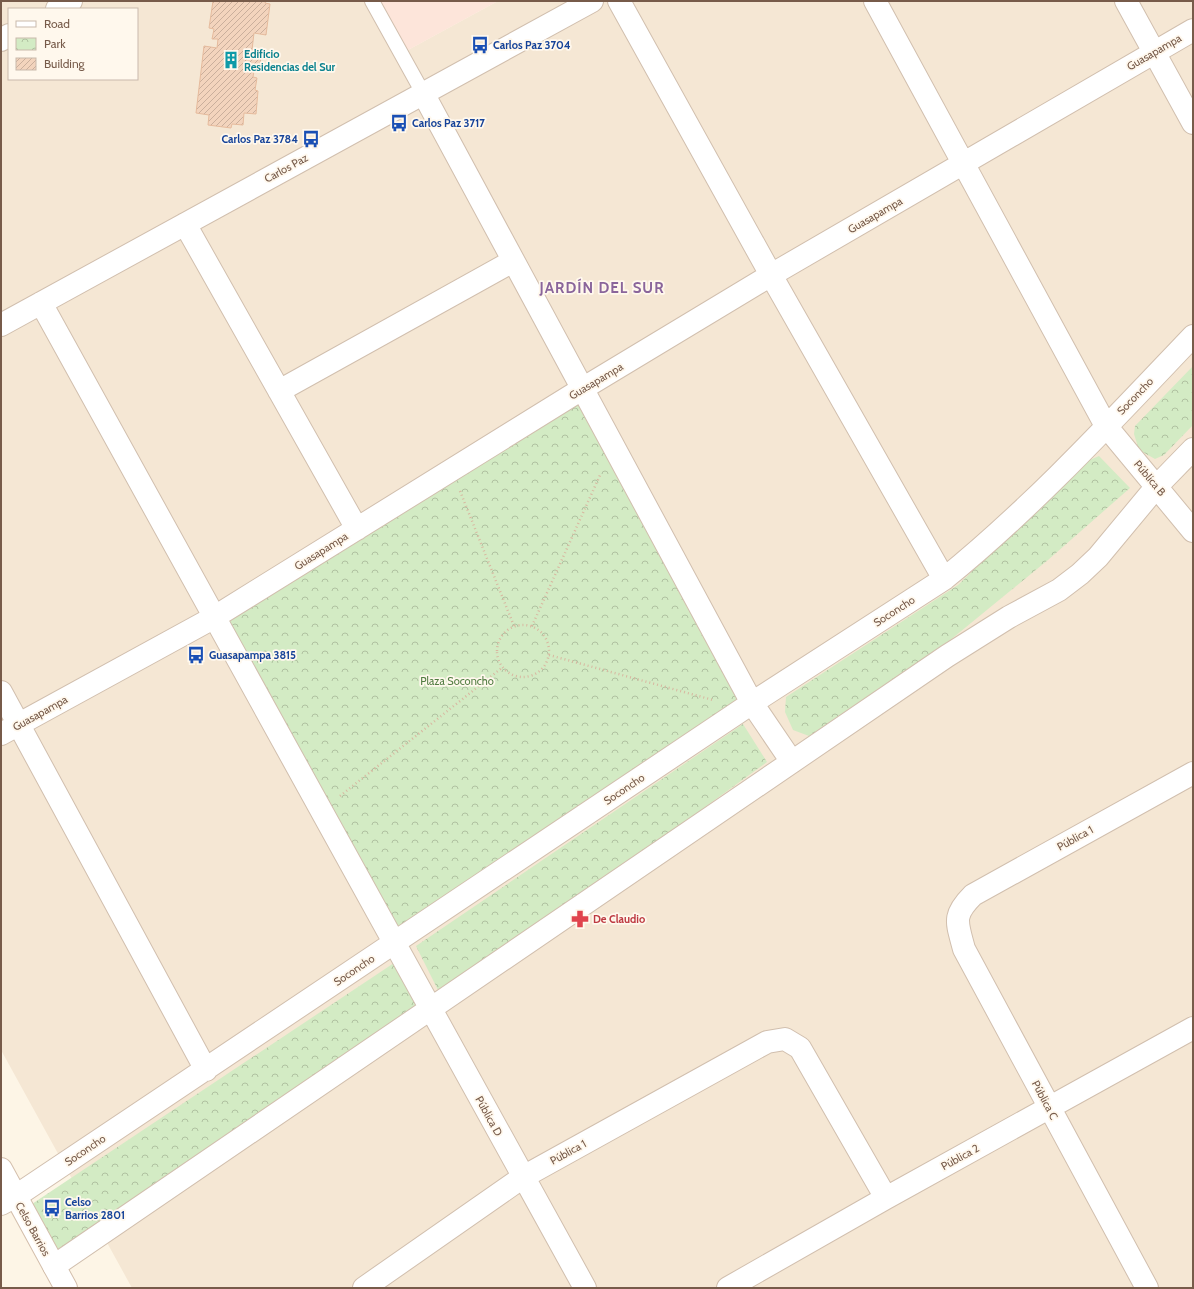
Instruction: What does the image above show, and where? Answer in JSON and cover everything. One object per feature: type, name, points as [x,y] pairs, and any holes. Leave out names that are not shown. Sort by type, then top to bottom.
[{"type":"street","points":[[59,8],[71,1]]},
{"type":"street","name":"Carlos Paz","points":[[1,325],[592,1]]},
{"type":"street","points":[[619,1],[771,276],[944,580]]},
{"type":"street","name":"Pública B","points":[[875,1],[964,162],[1106,426],[1193,531]]},
{"type":"street","points":[[1126,1],[1193,123]]},
{"type":"street","name":"Guasapampa","points":[[10,730],[213,618],[582,389],[964,162],[1193,30]]},
{"type":"street","points":[[423,93],[613,446],[748,706],[792,762]]},
{"type":"street","points":[[185,224],[357,528]]},
{"type":"street","points":[[279,391],[513,261]]},
{"type":"street","name":"Pública D","points":[[41,303],[213,618],[584,1288]]},
{"type":"street","name":"Soconcho","points":[[8,1200],[206,1070],[748,706],[944,580],[968,560],[1078,456],[1193,336]]},
{"type":"street","points":[[54,1266],[947,656],[1009,617],[1059,590],[1080,574],[1098,557],[1157,486],[1193,450]]},
{"type":"street","points":[[1,692],[10,730],[206,1070]]},
{"type":"street","name":"Pública 1","points":[[960,908],[973,895],[1193,773]]},
{"type":"street","name":"Pública C","points":[[960,908],[957,924],[964,949],[1147,1288]]},
{"type":"street","name":"Pública 2","points":[[728,1288],[886,1198],[1193,1028]]},
{"type":"street","name":"Pública 1","points":[[364,1288],[523,1176],[767,1042],[785,1039],[800,1048],[886,1198]]},
{"type":"street","name":"Celso Barrios","points":[[1,1169],[8,1200],[54,1266],[66,1288]]},
{"type":"lane","points":[[372,1],[423,93]]},
{"type":"path","points":[[532,626],[613,446]]},
{"type":"path","points":[[451,470],[514,626]]},
{"type":"path","points":[[523,624],[532,626],[546,637],[549,646],[549,655],[542,670],[534,675],[526,677],[509,673],[503,667],[497,652],[498,643],[501,636],[514,626],[523,624]]},
{"type":"path","points":[[549,655],[748,706]]},
{"type":"path","points":[[320,812],[503,667]]},
{"type":"shaded area","points":[[1,1],[366,1],[397,56],[498,1],[1193,1],[1193,1288],[132,1288],[1,1050]]},
{"type":"shaded area","points":[[366,1],[498,1],[397,56]]},
{"type":"green space","points":[[1193,366],[1193,425],[1164,455],[1155,459],[1139,450],[1134,434],[1135,426]]},
{"type":"green space","name":"Plaza Soconcho","points":[[582,389],[752,703],[393,944],[213,618]]},
{"type":"green space","points":[[1099,456],[1130,488],[1048,560],[949,641],[809,736],[793,730],[785,712],[786,697],[958,585],[1085,462]]},
{"type":"green space","points":[[743,724],[767,762],[442,998],[416,946]]},
{"type":"green space","points":[[403,957],[429,1003],[58,1261],[29,1206]]},
{"type":"building","name":"Edificio Residencias del Sur","points":[[213,1],[266,1],[265,3],[270,4],[266,35],[254,33],[252,50],[256,50],[255,54],[261,55],[260,66],[255,65],[253,77],[257,78],[255,90],[258,91],[256,114],[244,113],[243,125],[232,124],[231,128],[208,125],[209,115],[196,113],[204,46],[217,48],[218,39],[212,39],[214,29],[209,28]]},
{"type":"place","name":"Carlos Paz 3704","points":[[480,45]]},
{"type":"place","name":"Edificio Residencias del Sur","points":[[231,60]]},
{"type":"place","name":"Carlos Paz 3717","points":[[399,123]]},
{"type":"place","name":"Carlos Paz 3784","points":[[311,139]]},
{"type":"place","name":"Guasapampa 3815","points":[[196,655]]},
{"type":"place","name":"De Claudio","points":[[580,919]]},
{"type":"place","name":"Celso Barrios 2801","points":[[52,1208]]},
{"type":"district","name":"JARDÍN DEL SUR","points":[[602,288]]}]
